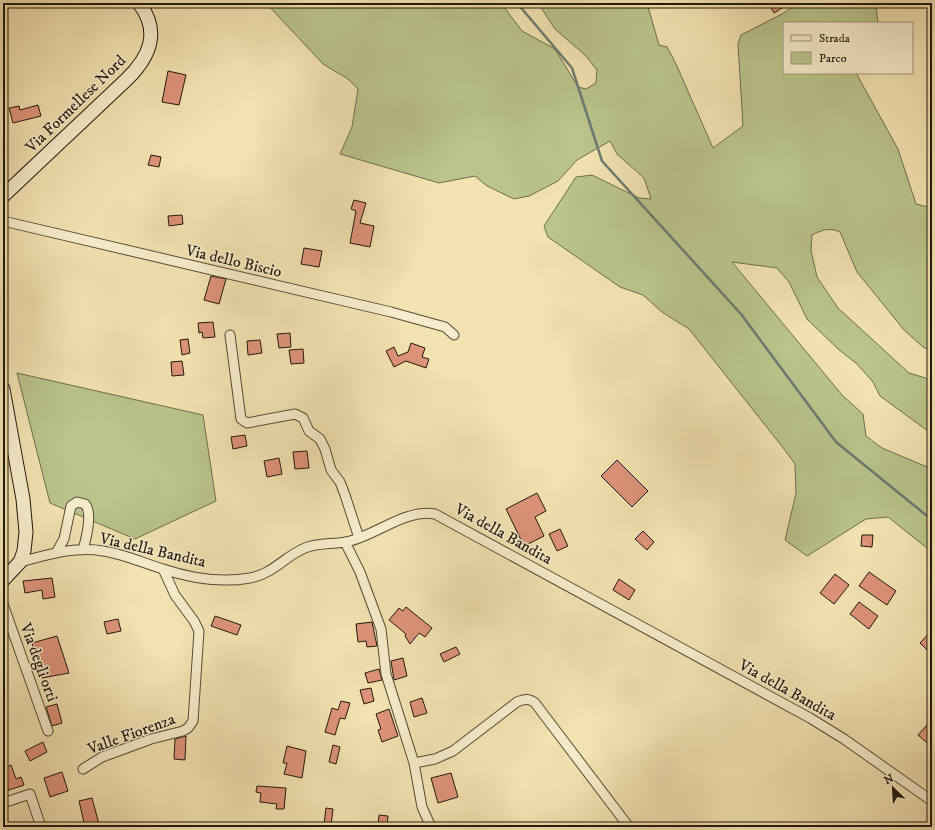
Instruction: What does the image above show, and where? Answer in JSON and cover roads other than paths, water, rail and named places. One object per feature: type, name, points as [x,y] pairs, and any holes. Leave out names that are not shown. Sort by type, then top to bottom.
[{"type":"street","name":"Via Formellese Nord","points":[[3,196],[130,77],[144,58],[150,48],[151,35],[148,19],[139,3]]},
{"type":"street","name":"Via dello Biscio","points":[[3,221],[391,312],[445,327],[454,335]]},
{"type":"street","points":[[230,335],[241,419],[245,423],[250,423],[292,414],[299,414],[303,418],[309,431],[320,439],[325,449],[331,470],[343,490],[359,538]]},
{"type":"street","points":[[3,389],[13,439],[25,515],[24,548],[20,562],[3,580]]},
{"type":"street","points":[[56,553],[64,539],[71,506],[77,502],[85,504],[88,509],[83,550]]},
{"type":"street","name":"Via della Bandita","points":[[20,562],[56,553],[83,550],[111,552],[163,570],[205,578],[250,578],[272,570],[306,548],[345,542],[359,538],[414,515],[426,513],[441,516],[810,718],[844,739],[932,801]]},
{"type":"street","points":[[345,542],[362,578],[381,629],[386,674],[414,763],[421,802],[431,827]]},
{"type":"street","name":"Valle Fiorenza","points":[[83,769],[102,757],[151,739],[183,731],[191,726],[193,721],[199,631],[194,621],[172,591],[163,570]]},
{"type":"street","name":"Via degli orti","points":[[3,604],[48,731]]},
{"type":"street","points":[[414,763],[435,759],[449,753],[517,702],[524,699],[530,700],[535,703],[629,827]]},
{"type":"street","points":[[3,803],[30,794],[41,827]]},
{"type":"waterway","points":[[517,3],[572,68],[602,161],[741,314],[836,442],[932,520]]}]
